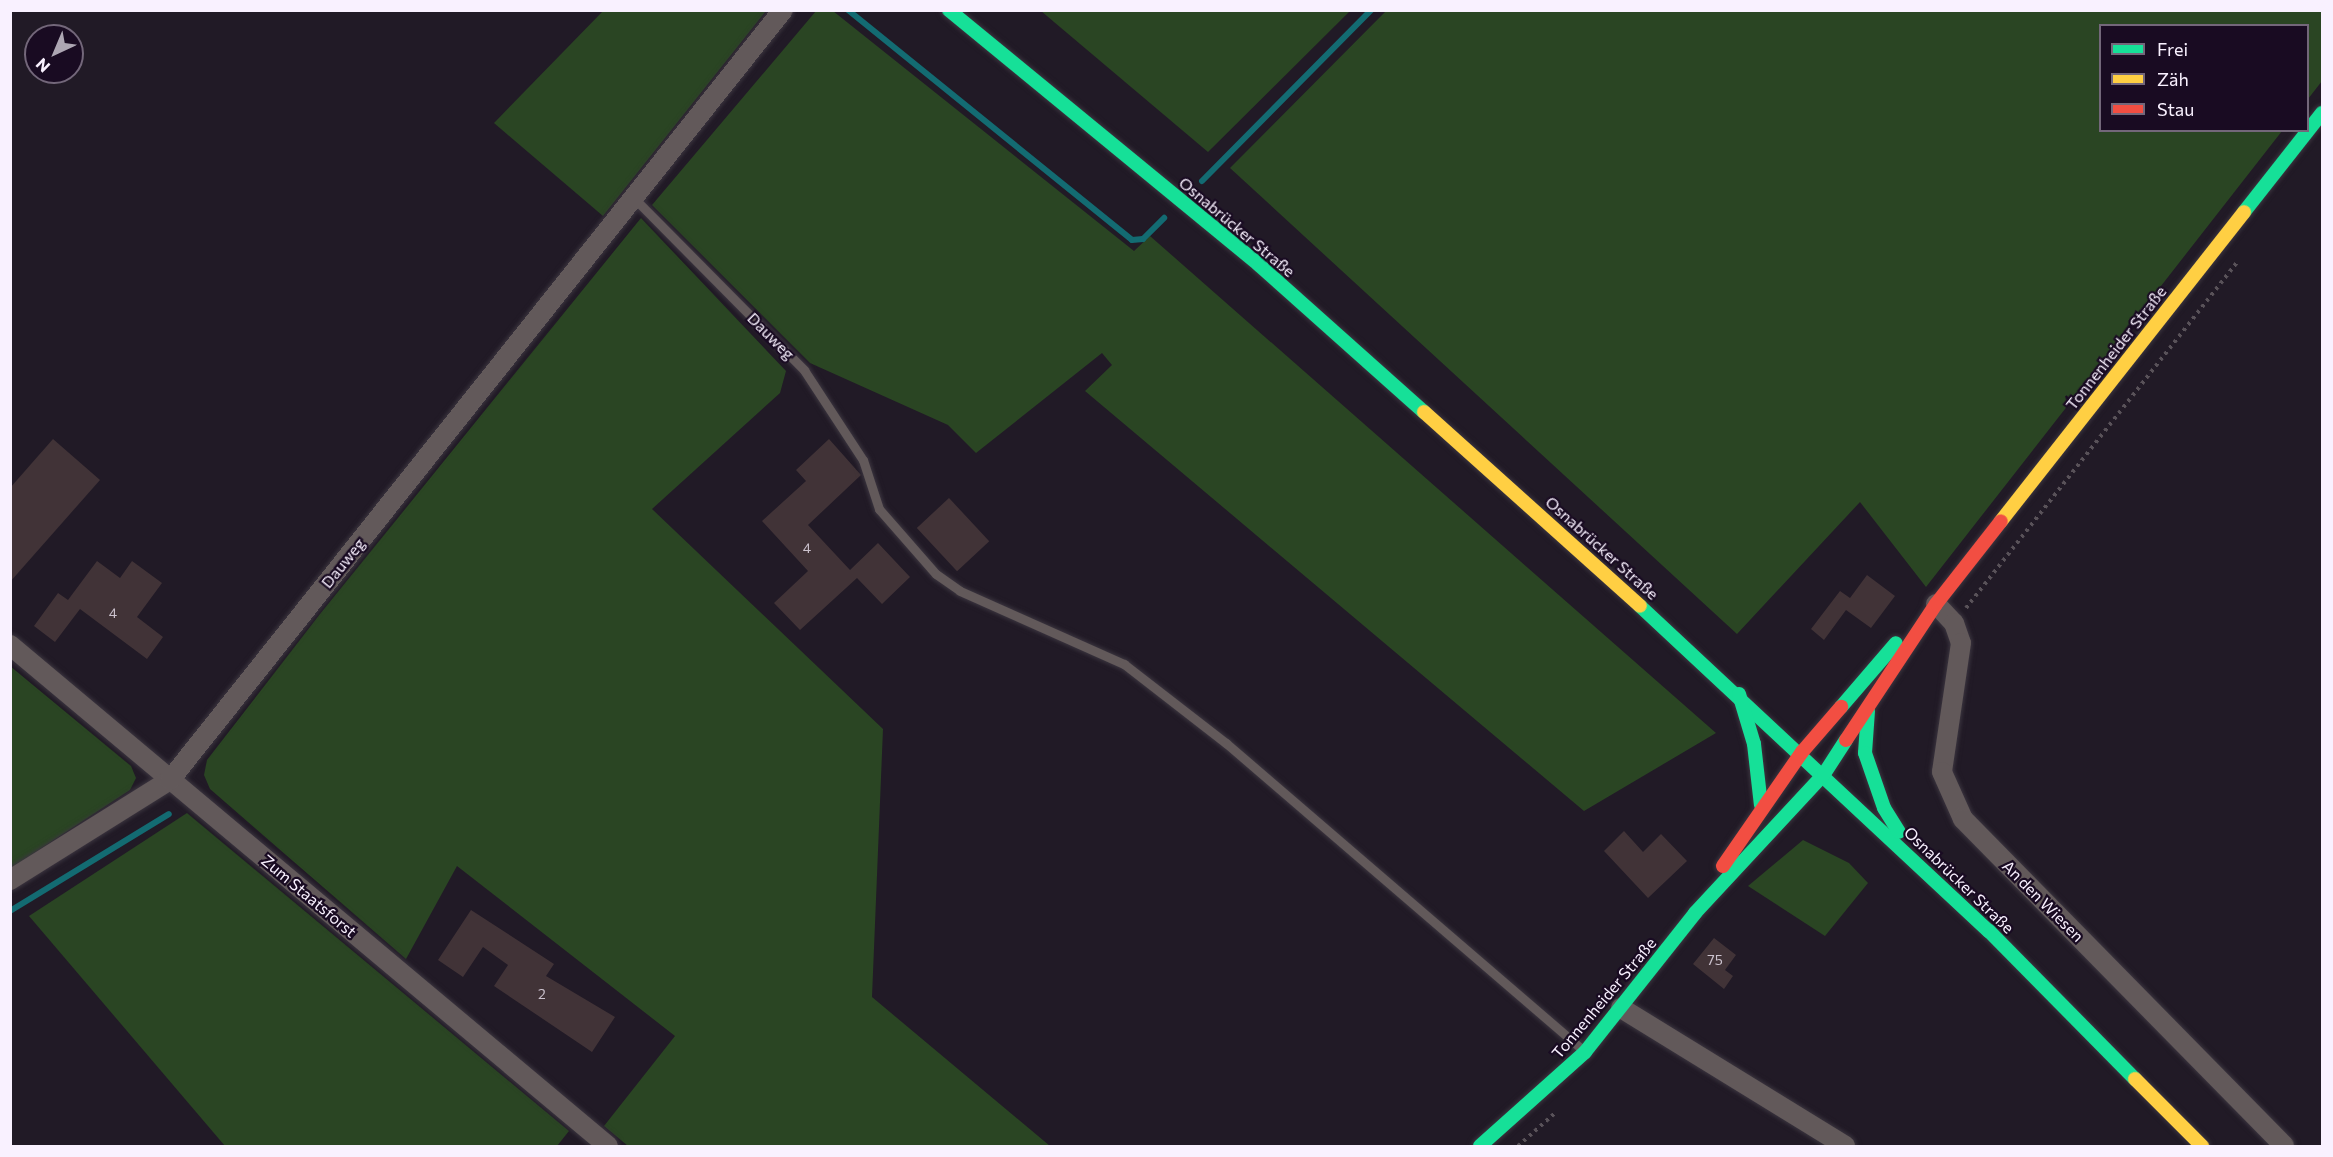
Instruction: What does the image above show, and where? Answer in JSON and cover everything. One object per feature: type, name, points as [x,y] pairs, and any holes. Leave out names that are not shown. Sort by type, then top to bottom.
[{"type":"main road","name":"Osnabrücker Straße","points":[[949,10],[1259,265],[1738,693],[1917,861],[2202,1146]]},
{"type":"main road","name":"Tonnenheider Straße","points":[[2309,130],[2322,113]]},
{"type":"main road","name":"Tonnenheider Straße","points":[[1695,913],[1761,805],[1802,752],[1936,604],[2307,132]]},
{"type":"main road","name":"Tonnenheider Straße","points":[[1480,1146],[1585,1052],[1695,913],[1824,774],[1868,711],[1936,604]]},
{"type":"main road","points":[[1738,693],[1754,744],[1761,805]]},
{"type":"main road","name":"Tonnenheider Straße","points":[[1868,711],[1865,753],[1884,808],[1917,861]]},
{"type":"street","name":"Dauweg","points":[[10,880],[170,780],[783,10]]},
{"type":"street","name":"An den Wiesen","points":[[1936,604],[1954,622],[1961,643],[1942,772],[1964,819],[2284,1146]]},
{"type":"street","name":"Zum Staatsforst","points":[[10,645],[608,1146]]},
{"type":"street","points":[[1621,1008],[1845,1146]]},
{"type":"lane","name":"Dauweg","points":[[634,198],[804,370],[863,460],[879,509],[936,574],[960,591],[1124,664],[1226,743],[1585,1052]]},
{"type":"green space","points":[[603,11],[766,11],[603,216],[494,123]]},
{"type":"green space","points":[[816,11],[833,11],[1134,251],[1150,236],[1716,733],[1584,811],[1085,391],[1112,365],[1102,353],[976,453],[948,425],[810,363],[652,205]]},
{"type":"green space","points":[[1041,11],[1350,11],[1208,152]]},
{"type":"green space","points":[[1386,11],[2322,11],[2322,81],[2309,98],[2309,24],[2099,24],[2099,132],[2281,132],[1926,587],[1860,502],[1737,634],[1230,168]]},
{"type":"green space","points":[[641,218],[786,371],[780,393],[652,509],[883,729],[872,997],[1050,1146],[628,1146],[604,1126],[675,1036],[457,866],[406,959],[210,789],[204,775],[207,760],[320,614]]},
{"type":"green space","points":[[10,666],[131,766],[136,778],[130,790],[11,868]]},
{"type":"green space","points":[[187,813],[569,1131],[557,1146],[225,1146],[29,916]]},
{"type":"green space","points":[[1803,840],[1849,863],[1868,883],[1825,936],[1748,886]]},
{"type":"building","points":[[53,439],[100,480],[10,582],[10,488]]},
{"type":"building","points":[[829,439],[861,475],[808,525],[850,570],[878,543],[910,577],[882,604],[857,578],[800,630],[774,603],[808,571],[762,521],[806,481],[796,470]]},
{"type":"building","points":[[949,498],[989,541],[957,571],[917,528]]},
{"type":"building","points":[[97,561],[120,578],[132,561],[162,583],[137,617],[163,637],[147,659],[80,609],[55,642],[34,626],[58,593],[68,600]]},
{"type":"building","points":[[1867,575],[1895,596],[1871,628],[1846,610],[1824,640],[1811,629],[1840,591],[1850,598]]},
{"type":"building","points":[[1624,831],[1643,852],[1661,834],[1687,861],[1648,898],[1604,851]]},
{"type":"building","points":[[471,910],[554,964],[546,976],[615,1017],[592,1052],[494,986],[508,965],[483,947],[463,977],[438,960]]},
{"type":"building","points":[[1714,938],[1736,955],[1725,970],[1733,976],[1724,989],[1693,964]]},
{"type":"waterway","points":[[848,10],[1132,240],[1143,239],[1164,218]]},
{"type":"waterway","points":[[1202,181],[1371,10]]},
{"type":"waterway","points":[[10,911],[169,814]]},
{"type":"traffic: fast","points":[[949,10],[1259,265],[1424,412]]},
{"type":"traffic: fast","points":[[2309,130],[2322,113]]},
{"type":"traffic: fast","points":[[2244,212],[2307,132]]},
{"type":"traffic: fast","points":[[1640,606],[1989,931],[2135,1079]]},
{"type":"traffic: fast","points":[[1841,707],[1896,643]]},
{"type":"traffic: fast","points":[[1739,694],[1754,744],[1761,805]]},
{"type":"traffic: fast","points":[[1868,711],[1865,753],[1884,808],[1899,832]]},
{"type":"traffic: fast","points":[[1480,1146],[1585,1052],[1695,913],[1824,774],[1846,740]]},
{"type":"traffic: slow","points":[[2001,521],[2244,212]]},
{"type":"traffic: slow","points":[[1424,412],[1640,606]]},
{"type":"traffic: slow","points":[[2135,1079],[2202,1146]]},
{"type":"traffic: jam","points":[[1846,740],[1936,604],[2001,521]]},
{"type":"traffic: jam","points":[[1723,866],[1802,752],[1841,707]]}]
